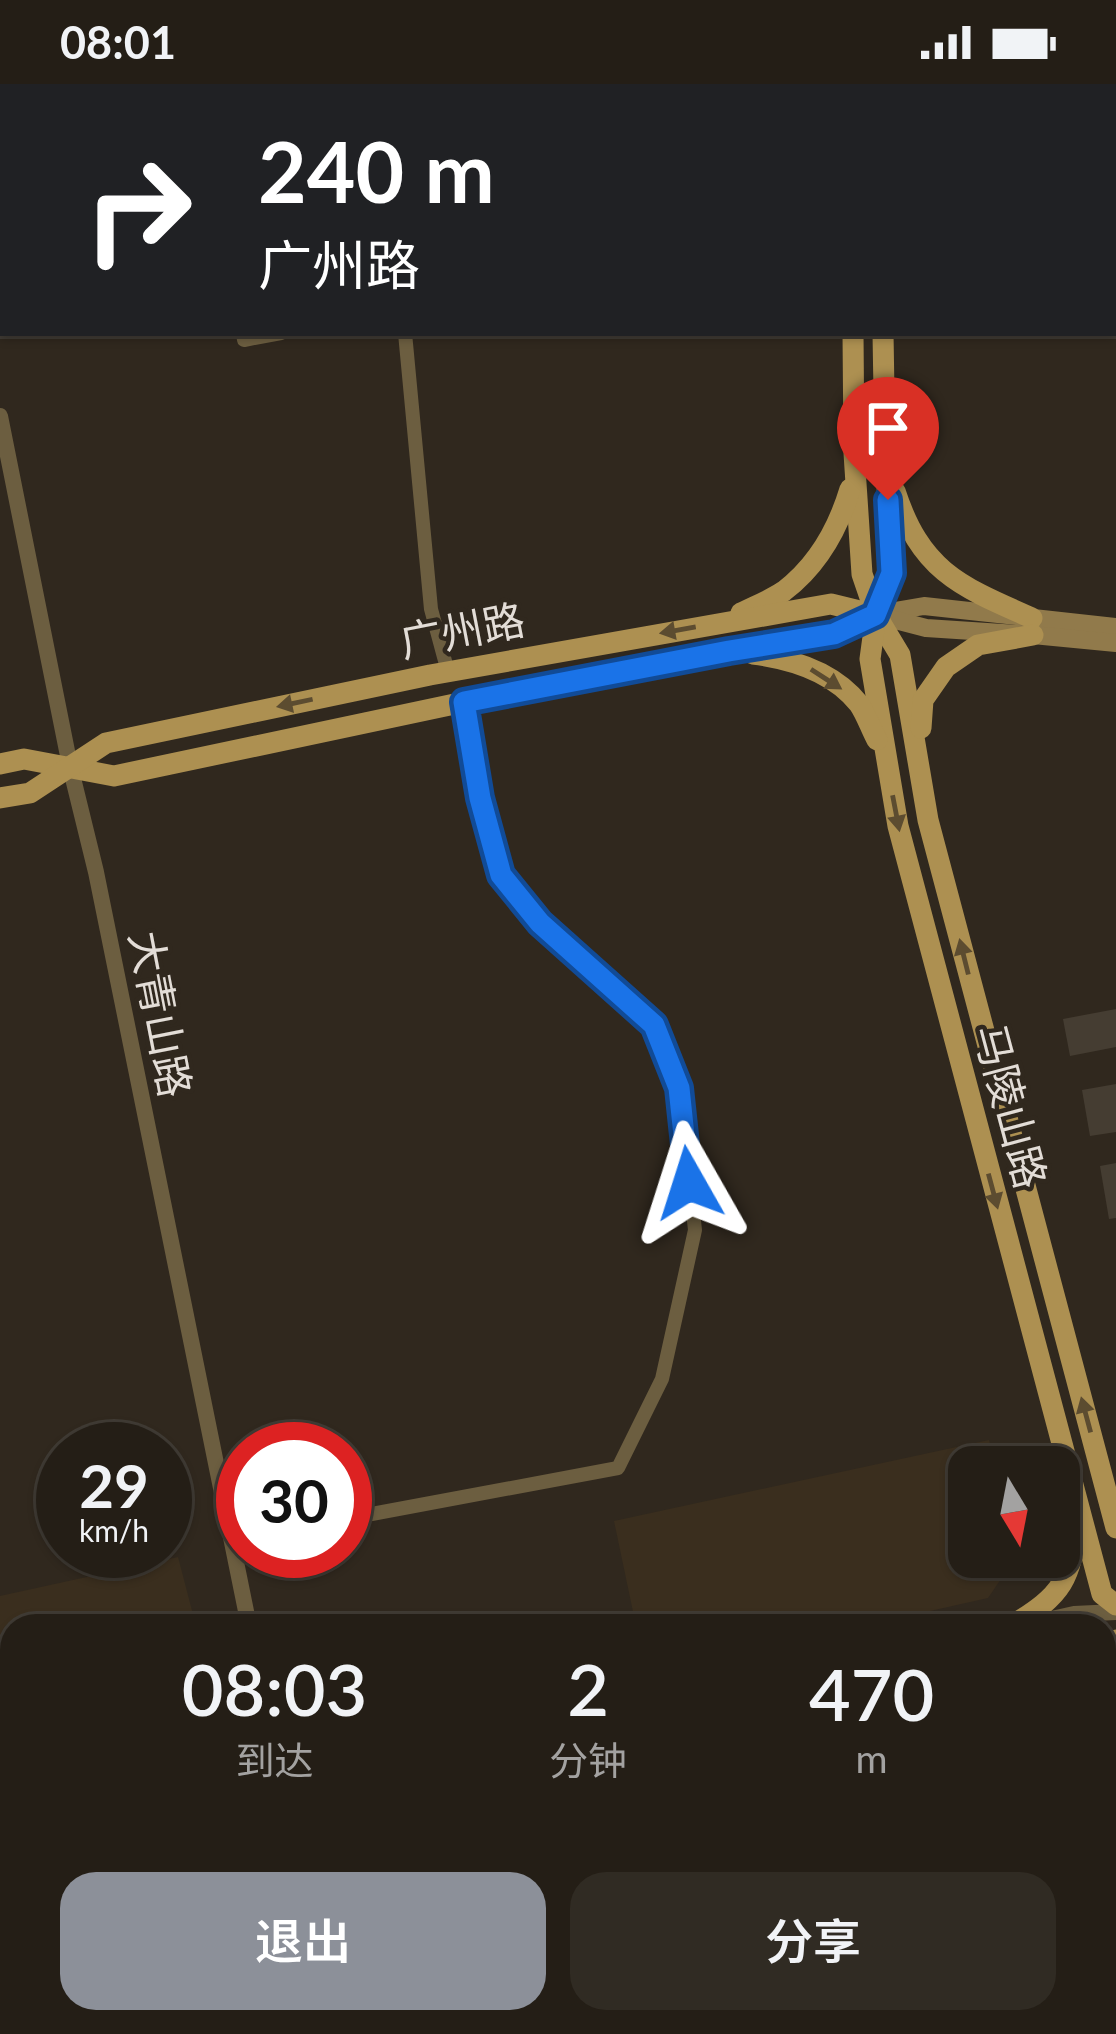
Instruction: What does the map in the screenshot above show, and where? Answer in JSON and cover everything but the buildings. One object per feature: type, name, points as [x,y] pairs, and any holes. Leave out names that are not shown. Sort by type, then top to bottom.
[{"type":"main road","name":"马陵山路","points":[[853,336],[862,574],[875,615],[900,655],[928,820],[1116,1528]]},
{"type":"main road","name":"马陵山路","points":[[884,336],[892,573],[875,615],[870,659],[904,849],[1063,1446]]},
{"type":"main road","points":[[886,464],[906,525],[933,563],[967,590],[1032,627]]},
{"type":"main road","points":[[723,622],[783,592],[814,562],[840,523],[855,471]]},
{"type":"main road","name":"广州路","points":[[0,798],[30,793],[106,743],[448,672],[831,604],[926,628],[1116,627]]},
{"type":"main road","name":"广州路","points":[[0,764],[24,759],[114,776],[464,702],[834,634],[875,615]]},
{"type":"main road","name":"广州路","points":[[1032,627],[1116,643]]},
{"type":"main road","points":[[919,764],[923,700],[946,667],[978,645],[1032,627]]},
{"type":"main road","points":[[729,651],[788,659],[828,676],[859,704],[887,760]]},
{"type":"main road","name":"马陵山路","points":[[1080,1512],[1102,1594],[1116,1610]]},
{"type":"main road","points":[[1033,1614],[1066,1578]]},
{"type":"street","points":[[405,336],[430,609],[448,672]]},
{"type":"street","name":"大青山路","points":[[0,416],[70,766],[216,1439]]},
{"type":"street","points":[[372,1514],[618,1468],[662,1379],[695,1230],[679,1088],[654,1025],[540,923],[501,875],[480,798],[464,702]]},
{"type":"street","name":"大青山路","points":[[242,1578],[247,1614]]},
{"type":"street","points":[[1073,1614],[1116,1610]]},
{"type":"shaded area","points":[[948,1449],[948,1578],[1002,1578],[988,1598],[917,1614],[633,1614],[614,1521]]},
{"type":"shaded area","points":[[82,1578],[183,1578],[193,1614],[0,1614],[0,1596]]},
{"type":"route","points":[[689,1183],[679,1088],[654,1025],[540,923],[501,875],[480,798],[464,702],[834,634],[875,615],[892,573],[888,500]]}]
